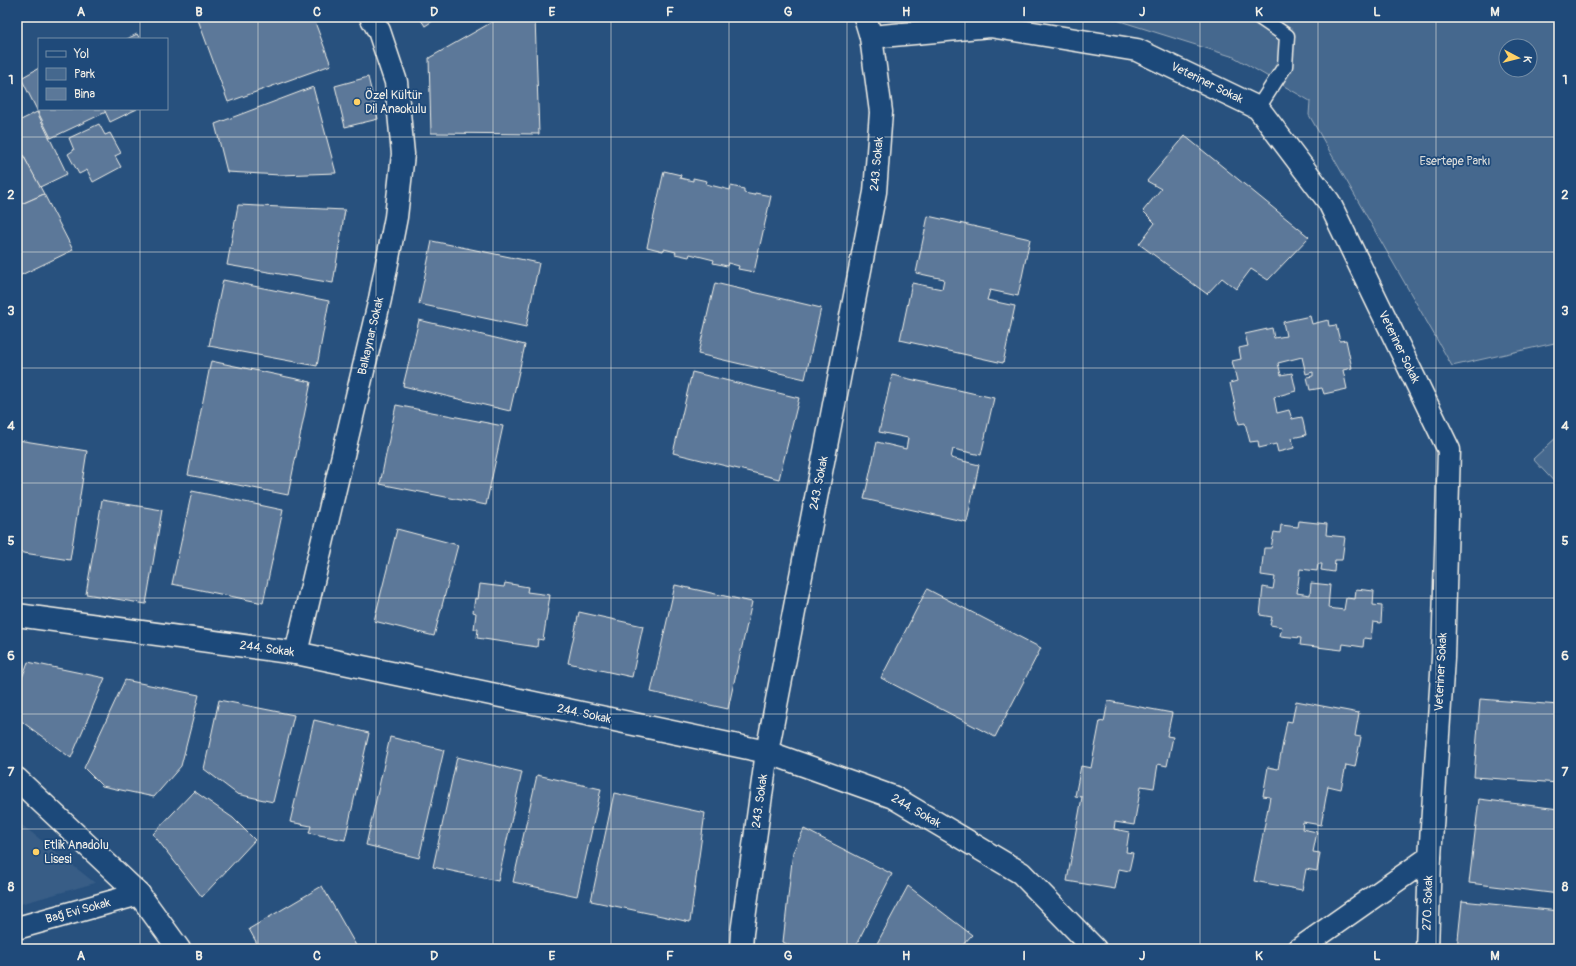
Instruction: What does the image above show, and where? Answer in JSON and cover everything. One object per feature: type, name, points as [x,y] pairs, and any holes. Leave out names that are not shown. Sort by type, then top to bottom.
[{"type":"street","name":"Balkaynar Sokak","points":[[296,653],[380,299],[396,217],[403,154],[396,82],[379,32],[371,17]]},
{"type":"street","name":"Veteriner Sokak","points":[[868,27],[990,26],[1138,50],[1258,108],[1329,202],[1449,450],[1443,658],[1430,857]]},
{"type":"street","name":"243. Sokak","points":[[741,949],[766,752],[875,192],[881,112],[868,27]]},
{"type":"street","name":"244. Sokak","points":[[17,615],[296,653],[766,752],[893,797],[1021,873],[1096,949]]},
{"type":"street","points":[[17,779],[139,894],[179,949]]},
{"type":"street","points":[[1298,949],[1430,857]]},
{"type":"street","name":"270. Sokak","points":[[1427,949],[1430,857]]},
{"type":"street","name":"Bağ Evi Sokak","points":[[17,928],[139,894]]},
{"type":"lane","points":[[1258,108],[1285,66],[1287,36],[1259,17]]},
{"type":"shaded area","name":"Etlik Anadolu Lisesi","points":[[17,821],[95,883],[17,905]]},
{"type":"green space","name":"Esertepe Parkı","points":[[1107,17],[1559,17],[1559,342],[1452,366],[1309,115],[1310,101],[1234,57]]},
{"type":"green space","points":[[1559,435],[1559,487],[1533,459]]},
{"type":"building","points":[[197,17],[313,17],[331,65],[228,102]]},
{"type":"building","points":[[419,17],[439,17],[425,26]]},
{"type":"building","points":[[501,17],[535,17],[539,134],[431,133],[429,58]]},
{"type":"building","points":[[137,34],[139,38],[129,38]]},
{"type":"building","points":[[38,69],[38,110],[105,110],[106,112],[51,138],[21,78]]},
{"type":"building","name":"Özel Kültür Dil Anaokulu","points":[[368,77],[378,119],[345,127],[335,86]]},
{"type":"building","points":[[313,87],[336,173],[280,175],[227,172],[215,124]]},
{"type":"building","points":[[104,110],[135,110],[110,122]]},
{"type":"building","points":[[37,112],[67,174],[40,187],[17,144],[17,122]]},
{"type":"building","points":[[99,124],[105,135],[110,133],[121,153],[115,156],[121,167],[93,182],[87,170],[79,174],[68,154],[74,150],[69,138]]},
{"type":"building","points":[[1185,136],[1309,237],[1268,280],[1251,269],[1236,289],[1222,278],[1207,294],[1139,244],[1155,223],[1143,211],[1161,189],[1147,181]]},
{"type":"building","points":[[17,144],[44,194],[17,206]]},
{"type":"building","points":[[664,171],[681,175],[680,178],[693,181],[693,178],[707,181],[706,184],[730,190],[731,186],[744,189],[744,193],[754,195],[755,193],[771,196],[754,272],[738,269],[739,266],[728,263],[727,266],[713,263],[714,260],[690,254],[689,257],[675,254],[676,252],[664,249],[663,251],[647,247]]},
{"type":"building","points":[[44,194],[73,250],[17,277],[17,206]]},
{"type":"building","points":[[238,205],[345,210],[333,283],[227,265]]},
{"type":"building","points":[[928,216],[1030,239],[1018,296],[990,290],[987,300],[1015,306],[1003,363],[900,340],[912,283],[942,289],[944,279],[916,273]]},
{"type":"building","points":[[432,241],[539,263],[526,327],[419,304]]},
{"type":"building","points":[[223,280],[329,301],[317,366],[209,346]]},
{"type":"building","points":[[715,283],[821,308],[805,379],[698,354]]},
{"type":"building","points":[[1310,316],[1312,324],[1328,320],[1329,326],[1336,325],[1340,341],[1346,340],[1352,368],[1343,370],[1347,389],[1324,394],[1322,388],[1310,390],[1307,377],[1313,376],[1313,372],[1306,374],[1302,357],[1278,363],[1281,375],[1292,373],[1296,391],[1274,397],[1277,413],[1289,410],[1292,419],[1302,417],[1306,435],[1292,438],[1294,448],[1278,452],[1276,444],[1259,448],[1258,441],[1250,442],[1245,423],[1239,424],[1230,383],[1237,381],[1232,361],[1241,359],[1239,348],[1248,346],[1245,334],[1272,328],[1274,338],[1286,336],[1283,322]]},
{"type":"building","points":[[419,320],[525,345],[510,411],[403,386]]},
{"type":"building","points":[[211,361],[311,382],[288,495],[188,475]]},
{"type":"building","points":[[692,372],[799,398],[779,479],[673,453]]},
{"type":"building","points":[[892,375],[994,398],[981,455],[953,449],[951,458],[979,465],[967,522],[864,499],[877,442],[906,449],[908,438],[879,432]]},
{"type":"building","points":[[396,405],[503,426],[486,505],[380,484]]},
{"type":"building","points":[[18,440],[87,451],[70,560],[17,552]]},
{"type":"building","points":[[192,491],[283,510],[263,603],[172,584]]},
{"type":"building","points":[[102,500],[162,510],[146,604],[86,594]]},
{"type":"building","points":[[1299,521],[1327,524],[1326,535],[1345,537],[1342,560],[1335,560],[1334,572],[1321,570],[1322,564],[1318,564],[1317,571],[1300,569],[1297,593],[1310,595],[1311,583],[1330,585],[1328,608],[1344,610],[1346,598],[1355,599],[1356,589],[1374,591],[1373,605],[1382,606],[1381,623],[1373,622],[1371,639],[1364,638],[1363,647],[1343,644],[1342,650],[1300,645],[1301,638],[1280,636],[1282,627],[1270,625],[1272,617],[1260,615],[1263,587],[1273,589],[1275,577],[1261,575],[1264,548],[1271,548],[1274,532],[1280,533],[1281,525],[1298,527]]},
{"type":"building","points":[[397,529],[458,545],[434,636],[374,621]]},
{"type":"building","points":[[505,583],[528,587],[527,592],[550,595],[543,640],[538,639],[537,647],[477,638],[478,629],[474,629],[476,613],[473,612],[475,598],[478,599],[480,584],[504,587]]},
{"type":"building","points":[[675,585],[752,602],[728,709],[651,692]]},
{"type":"building","points":[[927,589],[1041,648],[995,737],[881,678]]},
{"type":"building","points":[[579,612],[643,626],[632,677],[568,663]]},
{"type":"building","points":[[28,662],[105,678],[71,758],[17,718],[17,691]]},
{"type":"building","points":[[125,680],[199,695],[181,766],[154,797],[102,786],[84,768]]},
{"type":"building","points":[[1480,699],[1559,705],[1559,783],[1474,777]]},
{"type":"building","points":[[219,700],[294,715],[273,802],[237,794],[204,769]]},
{"type":"building","points":[[1108,701],[1172,713],[1167,736],[1173,737],[1167,766],[1158,764],[1154,788],[1141,786],[1134,825],[1115,822],[1114,829],[1129,832],[1126,852],[1133,853],[1129,871],[1119,869],[1115,889],[1067,881],[1082,797],[1075,796],[1081,766],[1091,768],[1100,721],[1104,722]]},
{"type":"building","points":[[1296,701],[1359,713],[1355,736],[1361,737],[1355,767],[1346,765],[1341,789],[1328,786],[1321,825],[1303,822],[1302,829],[1317,832],[1313,852],[1320,853],[1317,871],[1306,869],[1302,890],[1254,881],[1270,797],[1263,796],[1268,767],[1278,769],[1287,721],[1292,722]]},
{"type":"building","points":[[314,720],[369,733],[345,840],[309,833],[311,826],[290,822]]},
{"type":"building","points":[[390,737],[444,750],[419,858],[366,845]]},
{"type":"building","points":[[457,757],[522,772],[498,881],[433,867]]},
{"type":"building","points":[[537,775],[601,789],[577,896],[513,882]]},
{"type":"building","points":[[194,791],[233,818],[255,840],[202,897],[153,834]]},
{"type":"building","points":[[614,793],[705,813],[690,922],[591,901]]},
{"type":"building","points":[[1479,799],[1559,809],[1559,894],[1469,883]]},
{"type":"building","points":[[804,829],[892,874],[854,949],[796,949],[783,942],[793,852]]},
{"type":"building","points":[[322,886],[358,949],[260,949],[249,929]]},
{"type":"building","points":[[908,886],[972,935],[959,949],[874,949]]},
{"type":"building","points":[[1462,901],[1559,911],[1559,949],[1457,949]]},
{"type":"place","name":"Özel Kültür Dil Anaokulu","points":[[357,102]]},
{"type":"place","name":"Etlik Anadolu Lisesi","points":[[36,852]]}]
